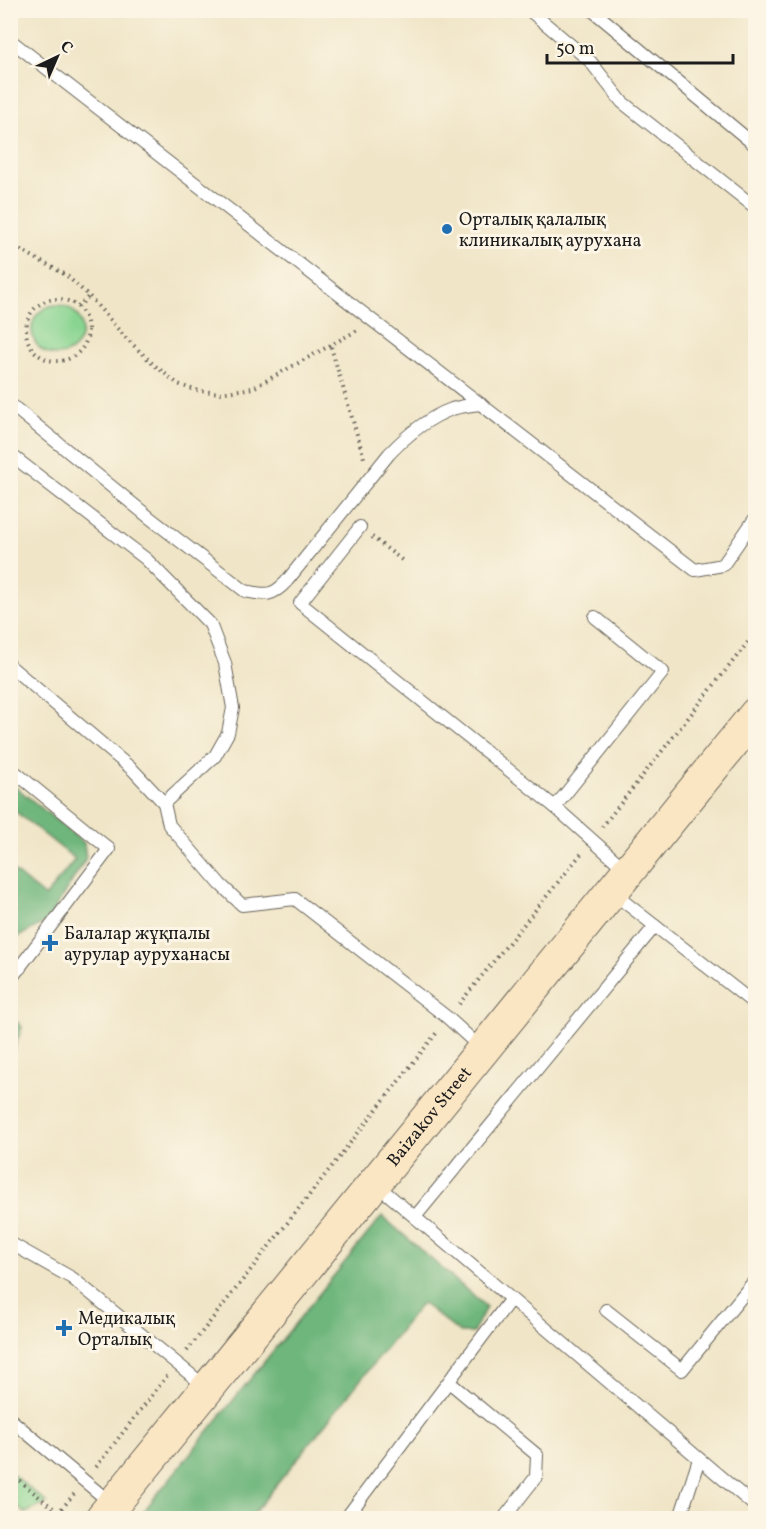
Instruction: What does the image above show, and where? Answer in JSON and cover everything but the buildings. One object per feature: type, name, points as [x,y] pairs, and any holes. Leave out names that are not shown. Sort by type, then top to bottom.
[{"type":"street","name":"Baizakov Street","points":[[107,1512],[756,714]]},
{"type":"lane","points":[[529,10],[590,61],[622,102],[756,208]]},
{"type":"lane","points":[[592,10],[756,146]]},
{"type":"lane","points":[[10,40],[695,570],[723,565],[756,517]]},
{"type":"lane","points":[[10,404],[150,518],[245,591],[263,594],[276,592],[406,436],[429,420],[453,408],[481,404]]},
{"type":"lane","points":[[10,454],[146,559],[210,624],[225,663],[233,708],[228,733],[215,756],[164,802]]},
{"type":"lane","points":[[360,527],[300,603],[555,807],[592,840],[620,882],[655,926],[756,1005]]},
{"type":"lane","points":[[555,807],[663,672],[595,617]]},
{"type":"lane","points":[[10,666],[133,770],[164,802],[169,825],[220,884],[242,905],[294,900],[448,1018],[483,1050]]},
{"type":"lane","points":[[10,768],[109,849],[15,964],[10,980]]},
{"type":"lane","points":[[415,1217],[655,926]]},
{"type":"lane","points":[[376,1184],[756,1507]]},
{"type":"lane","points":[[10,1243],[72,1278],[208,1389]]},
{"type":"lane","points":[[606,1310],[682,1370],[756,1279]]},
{"type":"lane","points":[[346,1518],[510,1300]]},
{"type":"lane","points":[[449,1382],[537,1455],[536,1477],[504,1518]]},
{"type":"lane","points":[[10,1419],[85,1480],[107,1512]]},
{"type":"lane","points":[[680,1518],[699,1459]]},
{"type":"path","points":[[10,244],[66,275],[153,364],[178,384],[194,390],[220,393],[253,388],[331,347],[373,321]]},
{"type":"path","points":[[78,307],[89,296]]},
{"type":"path","points":[[60,300],[78,307],[88,326],[88,336],[84,346],[77,354],[57,361],[46,359],[37,353],[27,337],[27,327],[34,310],[42,303],[60,300]]},
{"type":"path","points":[[331,347],[370,478]]},
{"type":"path","points":[[360,527],[403,561]]},
{"type":"path","points":[[54,1518],[756,632]]},
{"type":"path","points":[[10,1473],[59,1513]]},
{"type":"green space","points":[[52,305],[62,305],[75,312],[82,325],[82,335],[75,348],[62,355],[52,355],[43,351],[36,344],[32,335],[32,325],[36,316],[43,309]]},
{"type":"green space","points":[[11,783],[84,843],[86,859],[47,921],[11,941],[11,869],[45,897],[75,859],[11,808]]},
{"type":"green space","points":[[11,1016],[22,1027],[11,1058]]},
{"type":"green space","points":[[382,1216],[486,1307],[473,1333],[460,1333],[422,1303],[250,1518],[138,1518]]},
{"type":"green space","points":[[11,1473],[47,1503],[25,1513],[11,1501]]},
{"type":"place","name":"Орталық қалалық клиникалық аурухана","points":[[447,229]]},
{"type":"place","name":"Балалар жұқпалы аурулар ауруханасы","points":[[50,943]]},
{"type":"place","name":"Медикалық Орталық","points":[[64,1328]]}]
